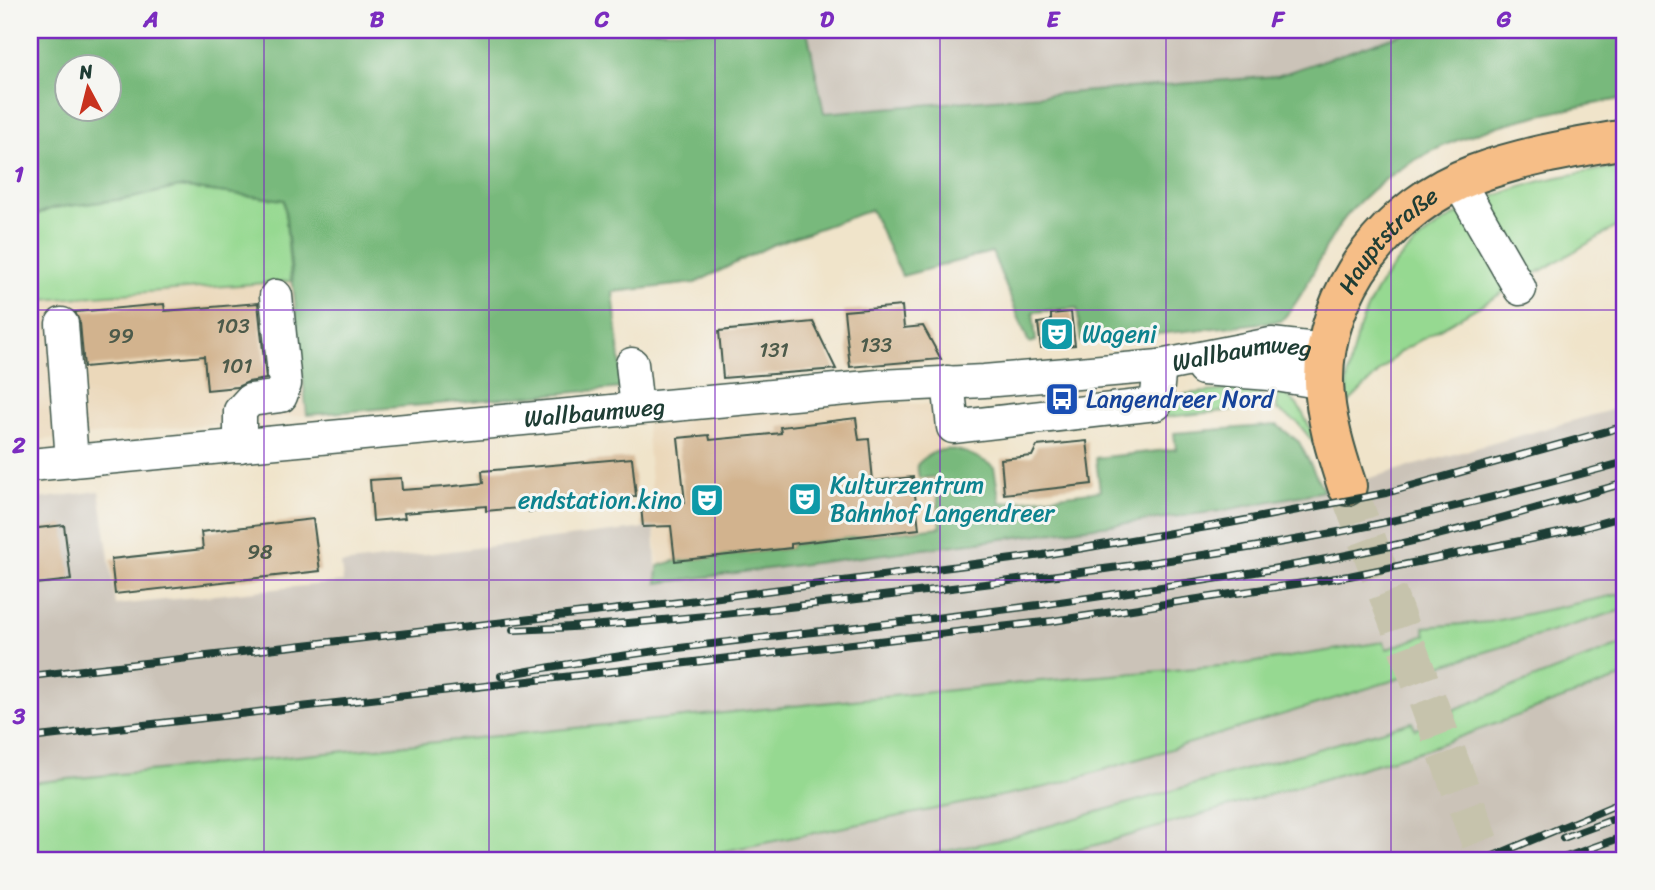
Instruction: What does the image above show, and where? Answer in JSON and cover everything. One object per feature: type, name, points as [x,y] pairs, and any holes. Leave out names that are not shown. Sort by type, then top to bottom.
[{"type":"main road","name":"Hauptstraße","points":[[1348,486],[1331,428],[1325,366],[1336,314],[1351,279],[1381,238],[1420,202],[1458,181],[1532,155],[1625,139]]},
{"type":"street","points":[[1458,181],[1520,289]]},
{"type":"street","points":[[240,446],[240,411],[250,400],[281,396],[285,384],[276,296]]},
{"type":"street","points":[[62,324],[72,461]]},
{"type":"street","name":"Wallbaumweg","points":[[30,465],[879,386],[984,381],[1160,366],[1271,345],[1325,366]]},
{"type":"street","points":[[632,365],[637,408]]},
{"type":"street","points":[[948,382],[953,427],[1156,404],[1160,366]]},
{"type":"shaded area","points":[[807,30],[1414,30],[1277,76],[823,113]]},
{"type":"shaded area","points":[[284,200],[307,415],[30,441],[30,217]]},
{"type":"shaded area","name":"Kulturzentrum Bahnhof Langendreer","points":[[858,400],[937,405],[943,450],[923,458],[935,476],[942,527],[791,545],[791,548],[675,561],[658,566],[646,422]]},
{"type":"shaded area","points":[[1625,406],[1625,860],[30,860],[30,500],[99,491],[116,605],[343,582],[341,564],[654,527],[657,582],[1220,511],[1324,491]]},
{"type":"green space","points":[[30,30],[807,30],[824,113],[1277,76],[1414,30],[1625,30],[1625,98],[1551,113],[1476,133],[1407,164],[1376,186],[1349,213],[1331,239],[1300,296],[1281,321],[1081,342],[1077,308],[1033,312],[1036,341],[1029,343],[992,252],[902,276],[871,210],[772,245],[695,283],[613,292],[623,388],[307,415],[284,200],[179,187],[132,198],[53,208],[30,217]]},
{"type":"green space","points":[[1625,165],[1625,222],[1400,352],[1345,406],[1351,361],[1362,321],[1379,287],[1401,258],[1429,233],[1461,212],[1499,195],[1562,176]]},
{"type":"green space","points":[[179,187],[284,200],[291,281],[30,301],[30,217],[53,208],[132,198]]},
{"type":"green space","points":[[1262,387],[1259,404],[1254,408],[1167,417],[1163,409],[1185,394]]},
{"type":"green space","points":[[1277,389],[1285,393],[1301,410],[1314,443],[1297,422],[1277,410]]},
{"type":"green space","points":[[1277,425],[1299,442],[1324,491],[1220,511],[657,583],[658,566],[675,561],[791,548],[791,544],[941,527],[935,477],[919,478],[917,465],[936,452],[965,452],[994,467],[1000,503],[1100,491],[1096,458],[1176,449],[1174,433]]},
{"type":"green space","points":[[1625,593],[1625,609],[1051,786],[679,860],[30,860],[30,783],[1041,681],[1244,664],[1383,642],[1387,649],[1426,635],[1424,627],[1490,622]]},
{"type":"green space","points":[[1625,643],[1625,676],[1424,750],[1096,845],[1023,860],[900,860],[996,841],[1412,722],[1415,729],[1454,717],[1453,710]]},
{"type":"building","points":[[258,303],[266,379],[237,387],[207,390],[204,356],[84,367],[80,323],[75,312],[164,304],[165,311]]},
{"type":"building","points":[[902,306],[904,328],[923,326],[941,359],[850,367],[844,311]]},
{"type":"building","name":"Wageni","points":[[1071,312],[1075,345],[1041,348],[1038,323],[1051,321],[1051,314]]},
{"type":"building","points":[[813,322],[836,369],[723,378],[719,331]]},
{"type":"building","name":"Kulturzentrum Bahnhof Langendreer","points":[[856,418],[859,440],[869,439],[873,481],[913,477],[919,529],[791,544],[791,548],[675,561],[671,526],[643,527],[641,506],[685,502],[678,438],[709,435],[710,440],[781,433],[780,427]]},
{"type":"building","points":[[1087,441],[1092,484],[1004,494],[1001,459],[1032,456],[1037,446]]},
{"type":"building","points":[[632,458],[636,496],[590,499],[591,506],[529,512],[529,507],[486,511],[486,506],[404,513],[405,518],[373,521],[370,480],[401,478],[402,490],[444,487],[483,483],[482,471]]},
{"type":"building","points":[[313,519],[320,571],[115,594],[111,559],[203,549],[201,532]]},
{"type":"building","points":[[64,525],[71,580],[36,584],[30,529]]},
{"type":"tunnel","points":[[1347,486],[1487,860]]},
{"type":"railway","points":[[30,676],[681,602],[1043,555],[1386,493],[1625,426]]},
{"type":"railway","points":[[513,630],[608,625],[750,611],[1219,553],[1403,519],[1625,462]]},
{"type":"railway","points":[[501,676],[639,653],[1053,603],[1273,569],[1432,536],[1625,483]]},
{"type":"railway","points":[[30,738],[1053,621],[1349,576],[1579,529],[1625,516]]},
{"type":"railway","points":[[1484,860],[1625,801]]},
{"type":"railway","points":[[1563,838],[1625,815]]},
{"type":"railway","points":[[1558,860],[1625,836]]},
{"type":"place","name":"Wageni","points":[[1057,334]]},
{"type":"place","name":"Langendreer Nord","points":[[1062,399]]},
{"type":"place","name":"Kulturzentrum Bahnhof Langendreer","points":[[805,499]]},
{"type":"place","name":"endstation.kino","points":[[707,500]]}]
